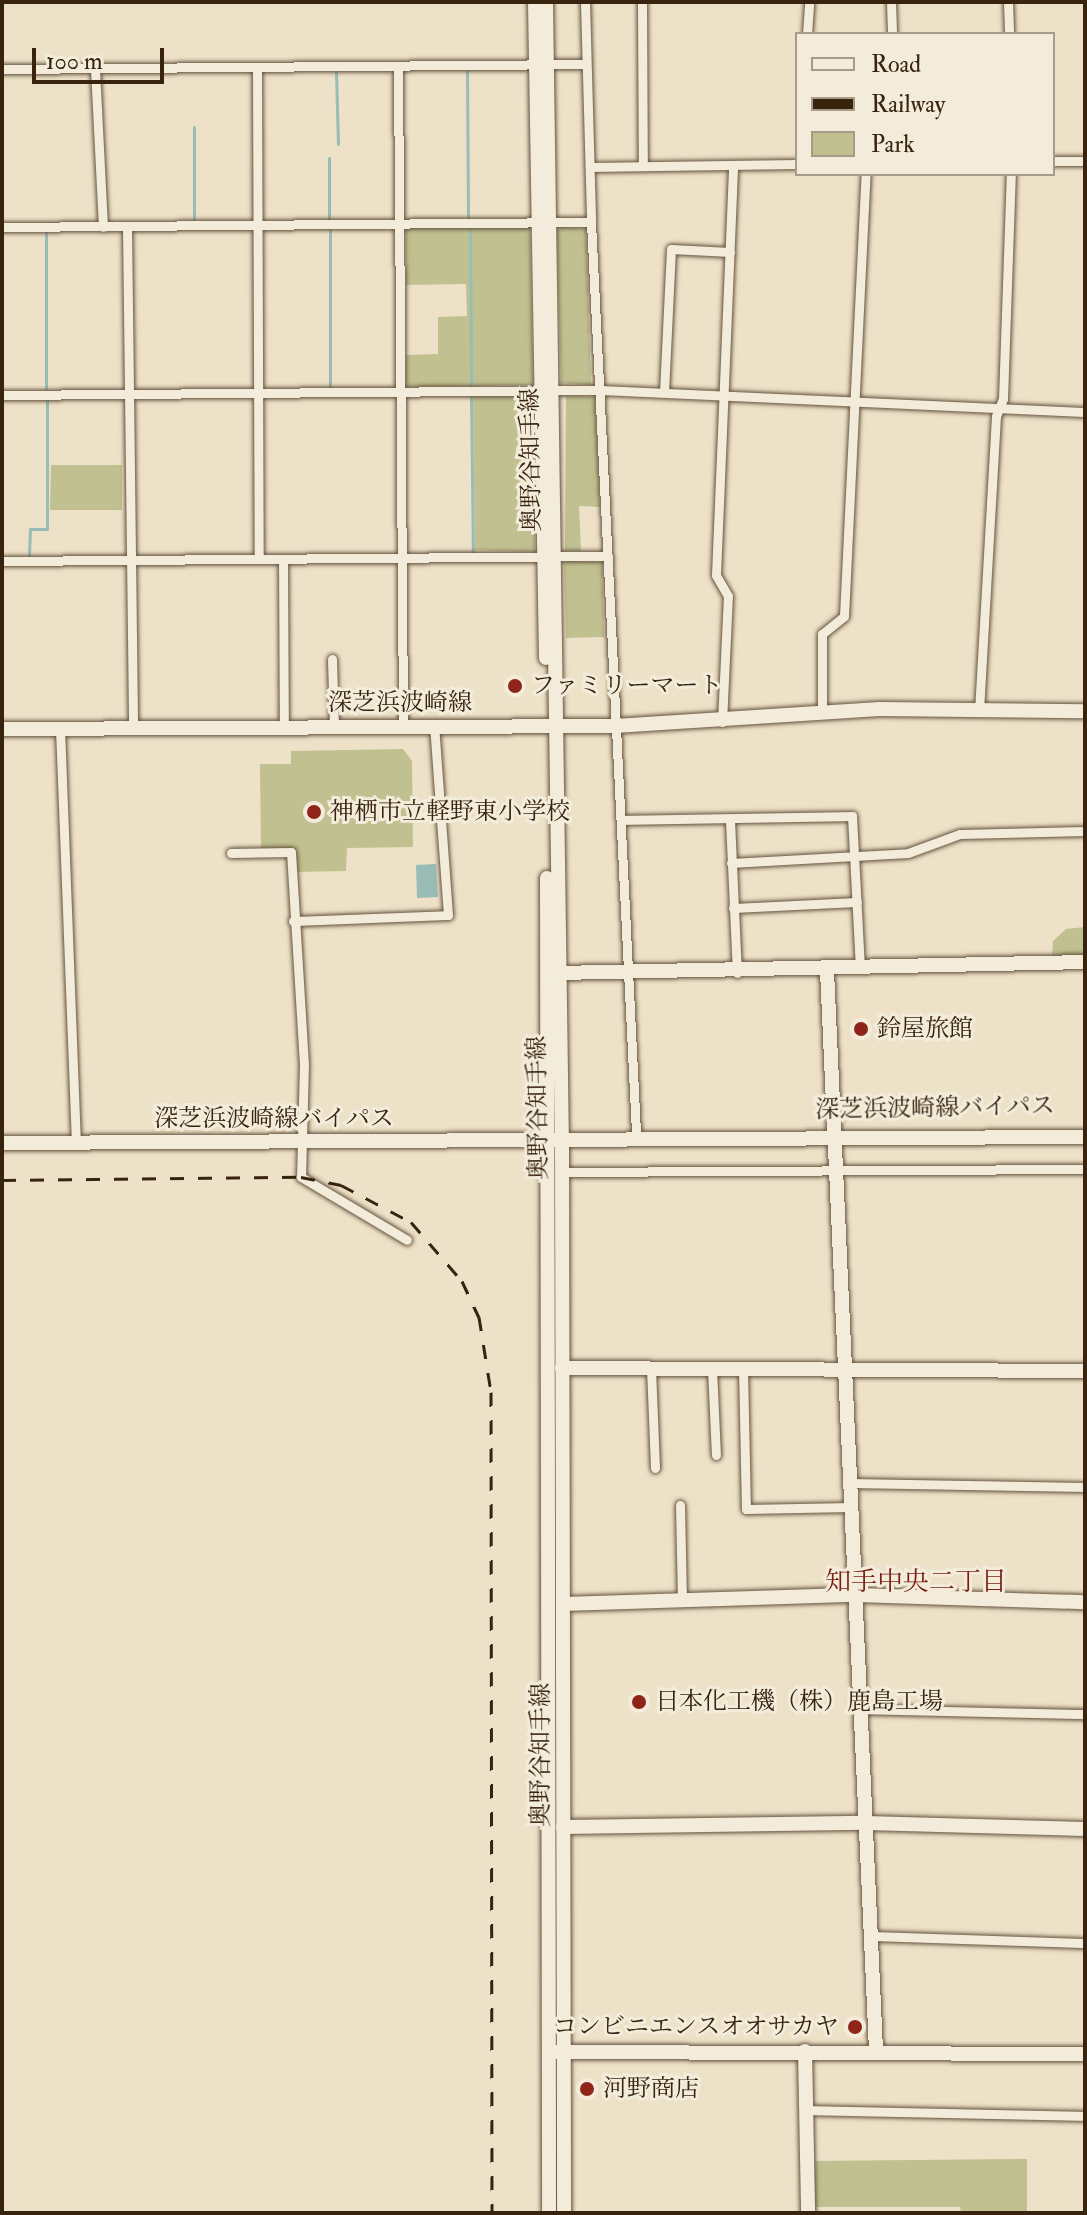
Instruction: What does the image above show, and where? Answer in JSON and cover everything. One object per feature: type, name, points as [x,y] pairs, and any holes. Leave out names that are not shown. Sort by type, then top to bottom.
[{"type":"main road","name":"奥野谷知手線","points":[[535,2],[542,64]]},
{"type":"main road","name":"奥野谷知手線","points":[[546,2],[542,64],[557,1138],[562,1172],[563,1604],[563,1827],[558,2052],[549,2213]]},
{"type":"main road","name":"深芝浜波崎線","points":[[2,729],[284,725],[615,726],[822,714],[1085,711]]},
{"type":"main road","name":"奥野谷知手線","points":[[552,726],[557,973],[558,2052],[564,2213]]},
{"type":"main road","points":[[557,973],[737,973],[1085,962]]},
{"type":"main road","points":[[827,971],[876,2050]]},
{"type":"main road","name":"深芝浜波崎線バイパス","points":[[557,1138],[636,1132],[833,1136],[1085,1128]]},
{"type":"main road","name":"深芝浜波崎線バイパス","points":[[2,1143],[1085,1137]]},
{"type":"main road","points":[[562,1368],[845,1367],[1085,1371]]},
{"type":"main road","points":[[563,1604],[856,1595],[1085,1602]]},
{"type":"main road","points":[[563,1827],[866,1823],[1085,1829]]},
{"type":"main road","points":[[558,2052],[876,2050],[1085,2054]]},
{"type":"main road","points":[[805,2051],[808,2213]]},
{"type":"street","points":[[585,2],[591,222],[621,820],[625,973],[632,979],[636,1132]]},
{"type":"street","points":[[642,2],[643,166]]},
{"type":"street","points":[[807,32],[809,2]]},
{"type":"street","points":[[891,2],[892,32]]},
{"type":"street","points":[[1008,2],[1009,32]]},
{"type":"street","points":[[2,69],[585,64]]},
{"type":"street","points":[[257,68],[259,559]]},
{"type":"street","points":[[398,68],[403,725]]},
{"type":"street","points":[[95,69],[103,227]]},
{"type":"street","points":[[1055,161],[1085,161]]},
{"type":"street","points":[[590,167],[795,164]]},
{"type":"street","points":[[722,722],[728,596],[716,575],[733,166]]},
{"type":"street","points":[[822,714],[822,634],[844,616],[866,176]]},
{"type":"street","points":[[979,711],[1009,293],[1011,176]]},
{"type":"street","points":[[2,227],[591,222]]},
{"type":"street","points":[[127,227],[128,560],[133,726]]},
{"type":"street","points":[[664,392],[671,249],[730,252]]},
{"type":"street","points":[[2,395],[547,389],[725,394],[1085,412]]},
{"type":"street","points":[[2,561],[608,556]]},
{"type":"street","points":[[283,559],[284,725]]},
{"type":"street","points":[[332,659],[334,725]]},
{"type":"street","points":[[293,921],[448,915],[434,725]]},
{"type":"street","points":[[60,728],[76,1142]]},
{"type":"street","points":[[621,820],[852,816],[860,968]]},
{"type":"street","points":[[730,820],[737,973]]},
{"type":"street","points":[[731,863],[908,853],[960,834],[1085,831]]},
{"type":"street","points":[[231,853],[291,852],[306,1140],[305,1184],[407,1240]]},
{"type":"street","points":[[733,908],[857,902]]},
{"type":"street","points":[[562,1172],[1085,1169]]},
{"type":"street","points":[[651,1368],[655,1468]]},
{"type":"street","points":[[712,1368],[716,1455]]},
{"type":"street","points":[[743,1368],[746,1509],[851,1507]]},
{"type":"street","points":[[849,1483],[1085,1487]]},
{"type":"street","points":[[680,1505],[682,1598]]},
{"type":"street","points":[[860,1709],[1085,1714]]},
{"type":"street","points":[[870,1936],[1085,1943]]},
{"type":"street","points":[[807,2110],[1085,2116]]},
{"type":"green space","points":[[530,226],[533,385],[406,387],[406,355],[438,354],[438,317],[467,316],[466,284],[406,285],[406,228]]},
{"type":"green space","points":[[562,227],[586,229],[591,385],[561,383],[557,231]]},
{"type":"green space","points":[[473,394],[533,395],[535,552],[475,550]]},
{"type":"green space","points":[[566,396],[595,397],[600,507],[579,506],[581,551],[565,551]]},
{"type":"green space","points":[[51,465],[122,465],[122,510],[50,510]]},
{"type":"green space","points":[[602,562],[604,637],[566,638],[564,563]]},
{"type":"green space","points":[[403,749],[412,761],[413,847],[347,848],[346,871],[294,872],[294,848],[261,848],[260,764],[291,764],[291,751]]},
{"type":"green space","points":[[1085,927],[1085,955],[1052,956],[1053,941],[1066,929]]},
{"type":"green space","points":[[1027,2159],[1027,2213],[961,2213],[960,2207],[813,2207],[812,2161]]},
{"type":"water","points":[[436,864],[438,897],[417,898],[416,865]]},
{"type":"waterway","points":[[467,70],[468,219]]},
{"type":"waterway","points":[[336,72],[338,144]]},
{"type":"waterway","points":[[194,127],[194,220]]},
{"type":"waterway","points":[[329,158],[329,219]]},
{"type":"waterway","points":[[330,229],[330,387]]},
{"type":"waterway","points":[[470,229],[471,386]]},
{"type":"waterway","points":[[46,232],[46,389]]},
{"type":"waterway","points":[[471,396],[473,553]]},
{"type":"waterway","points":[[29,556],[30,529],[47,529],[47,400]]},
{"type":"railway","points":[[2,1180],[301,1177],[341,1185],[411,1222],[462,1281],[479,1317],[491,1392],[492,2213]]},
{"type":"place","name":"ファミリーマート","points":[[515,686]]},
{"type":"place","name":"神栖市立軽野東小学校","points":[[314,812]]},
{"type":"place","name":"鈴屋旅館","points":[[861,1029]]},
{"type":"place","name":"日本化工機（株）鹿島工場","points":[[639,1702]]},
{"type":"place","name":"コンビニエンスオオサカヤ","points":[[855,2027]]},
{"type":"place","name":"河野商店","points":[[587,2089]]},
{"type":"district","name":"知手中央二丁目","points":[[916,1583]]}]
